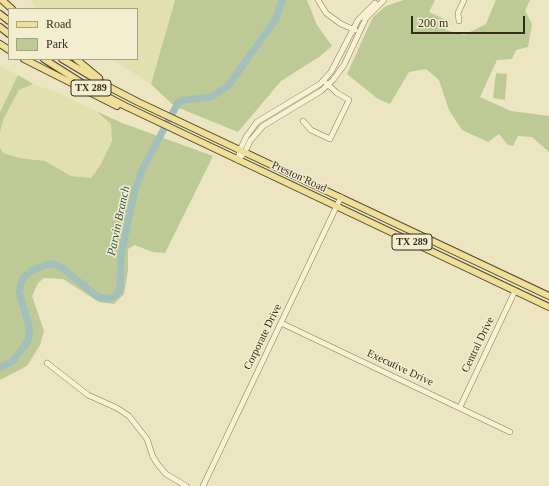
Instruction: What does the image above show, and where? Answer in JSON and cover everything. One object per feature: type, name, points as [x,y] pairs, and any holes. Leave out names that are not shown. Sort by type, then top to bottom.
[{"type":"main road","points":[[2,0],[11,8]]},
{"type":"main road","points":[[0,14],[8,20]]},
{"type":"main road","points":[[0,27],[8,33]]},
{"type":"main road","points":[[26,60],[112,104],[139,113]]},
{"type":"main road","name":"Preston Road","points":[[46,60],[85,85],[139,113],[549,307]]},
{"type":"main road","name":"Preston Road","points":[[64,60],[107,86],[138,102],[549,296]]},
{"type":"main road","points":[[77,60],[111,86],[138,102]]},
{"type":"main road","points":[[454,261],[458,253]]},
{"type":"main road","points":[[515,291],[517,287],[525,285]]},
{"type":"street","points":[[318,0],[326,13],[342,24],[359,32]]},
{"type":"street","points":[[238,160],[250,130],[261,120],[324,80],[330,74],[353,29],[364,13],[379,0]]},
{"type":"street","points":[[242,151],[263,126],[328,85],[334,79],[344,65],[359,32],[370,13],[384,0]]},
{"type":"street","points":[[459,21],[458,13],[464,0]]},
{"type":"street","points":[[303,120],[311,130],[330,139],[349,100],[328,85],[324,80]]},
{"type":"street","name":"Corporate Drive","points":[[203,486],[341,197]]},
{"type":"street","name":"Central Drive","points":[[460,407],[515,291]]},
{"type":"street","name":"Executive Drive","points":[[281,323],[510,432]]},
{"type":"street","points":[[47,363],[88,395],[117,408],[129,416],[146,439],[159,466],[166,474],[186,486]]},
{"type":"shaded area","points":[[30,0],[175,0],[151,84],[114,60],[138,60],[138,8],[36,8]]},
{"type":"shaded area","points":[[0,66],[18,75],[0,112]]},
{"type":"shaded area","points":[[33,84],[56,92],[96,111],[111,124],[112,141],[101,164],[91,178],[71,176],[45,161],[20,158],[3,153],[0,147],[0,133],[4,118],[19,90]]},
{"type":"green space","points":[[175,0],[307,0],[317,25],[332,46],[319,57],[281,81],[238,132],[174,106],[151,84]]},
{"type":"green space","points":[[404,0],[435,0],[429,12],[444,19],[446,30],[464,35],[486,24],[496,0],[530,0],[525,11],[532,24],[528,47],[516,50],[512,59],[497,60],[480,97],[511,111],[549,116],[549,152],[532,137],[518,136],[513,146],[508,145],[499,134],[488,142],[462,130],[449,110],[439,80],[426,69],[409,72],[390,104],[378,99],[347,74],[373,17],[386,6]]},
{"type":"green space","points":[[496,73],[507,74],[505,100],[493,98]]},
{"type":"green space","points":[[18,75],[33,84],[19,90],[4,118],[0,133],[0,112]]},
{"type":"green space","points":[[96,111],[122,123],[213,156],[165,253],[152,252],[135,245],[128,249],[128,270],[124,294],[114,304],[99,302],[63,279],[44,278],[38,283],[32,296],[44,331],[40,345],[27,366],[0,380],[0,147],[3,153],[20,158],[45,161],[71,176],[91,178],[101,164],[112,141],[111,124]]},
{"type":"waterway","name":"Parvin Branch","points":[[0,368],[13,361],[28,341],[30,330],[19,291],[23,278],[31,271],[45,265],[54,264],[61,267],[98,297],[109,299],[117,294],[120,288],[121,255],[135,190],[144,166],[178,103],[184,100],[211,97],[228,86],[276,19],[282,0]]}]
